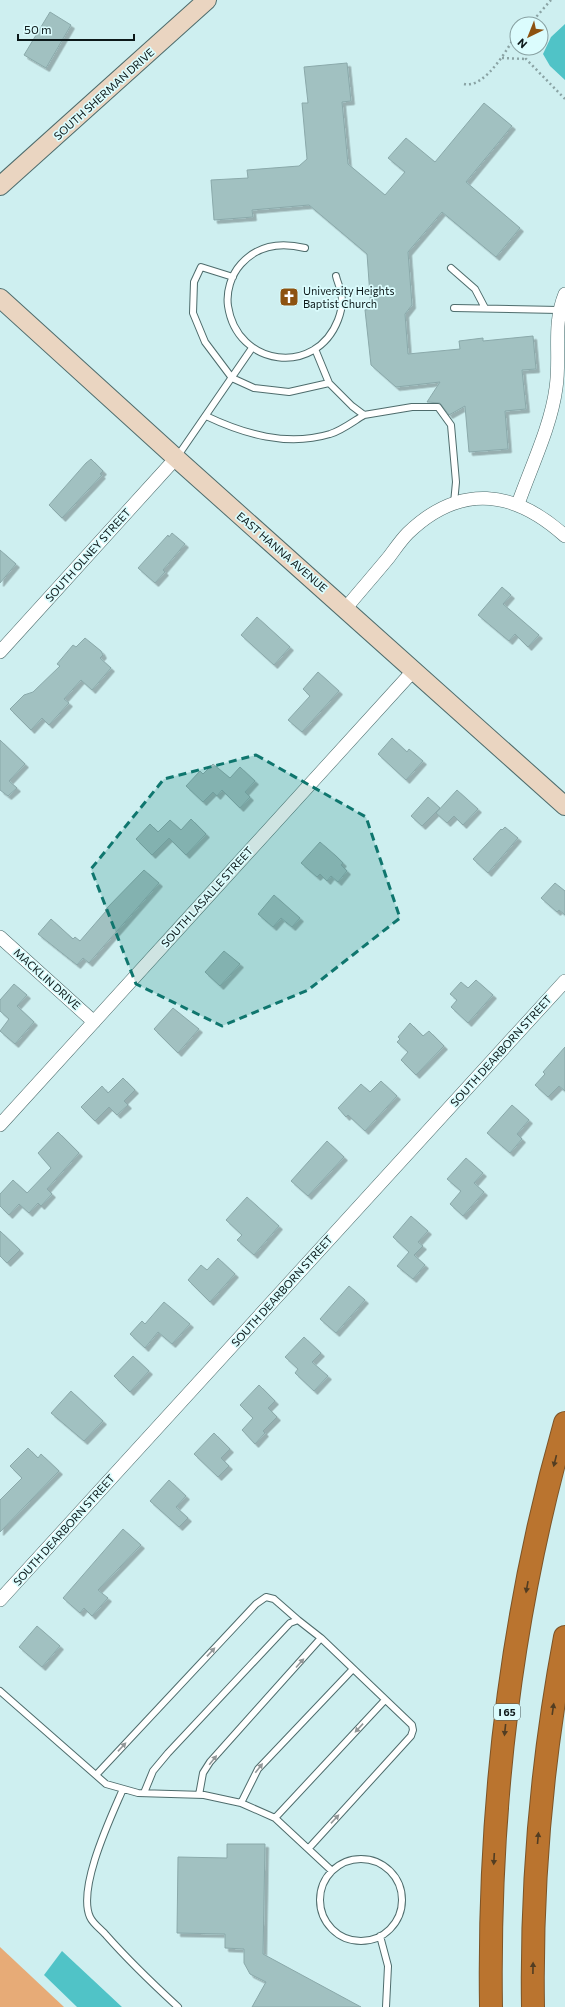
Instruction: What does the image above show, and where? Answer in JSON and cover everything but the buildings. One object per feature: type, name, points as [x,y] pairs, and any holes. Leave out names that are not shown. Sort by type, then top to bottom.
[{"type":"highway","name":"I 65","points":[[491,2007],[491,1923],[494,1855],[507,1709],[518,1634],[537,1534],[565,1423]]},
{"type":"highway","points":[[533,2007],[537,1850],[545,1764],[565,1637]]},
{"type":"main road","name":"SOUTH SHERMAN DRIVE","points":[[0,186],[207,0]]},
{"type":"main road","name":"EAST HANNA AVENUE","points":[[0,298],[176,458],[346,608],[565,806]]},
{"type":"street","points":[[518,504],[552,409],[558,370],[557,329],[559,310],[565,294]]},
{"type":"street","name":"SOUTH OLNEY STREET","points":[[0,652],[176,458]]},
{"type":"street","points":[[346,608],[408,533],[432,514],[454,503],[476,498],[496,499],[518,504],[538,515],[565,536]]},
{"type":"street","name":"SOUTH LASALLE STREET","points":[[0,1125],[414,670]]},
{"type":"street","name":"MACKLIN DRIVE","points":[[0,937],[94,1022]]},
{"type":"street","name":"SOUTH DEARBORN STREET","points":[[0,1600],[565,981]]},
{"type":"lane","points":[[305,248],[291,244],[272,245],[255,252],[241,265],[233,277],[227,299],[230,318],[238,335],[252,348],[269,356],[288,358],[306,354],[322,344],[334,330],[341,312],[341,294],[336,276]]},
{"type":"lane","points":[[233,277],[201,267],[194,282],[193,313],[205,342],[232,378],[254,388],[289,392],[329,383]]},
{"type":"lane","points":[[451,268],[475,289],[485,308]]},
{"type":"lane","points":[[454,308],[559,310]]},
{"type":"lane","points":[[176,458],[252,348]]},
{"type":"lane","points":[[315,349],[329,383],[352,406],[364,415]]},
{"type":"lane","points":[[206,416],[253,434],[291,441],[331,434],[364,415],[412,407],[438,407],[451,425],[456,482],[454,503]]},
{"type":"lane","points":[[96,1775],[256,1604],[266,1597],[274,1598],[321,1638],[412,1725],[413,1730],[411,1736],[309,1848]]},
{"type":"lane","points":[[144,1793],[153,1771],[168,1754],[290,1623],[298,1620]]},
{"type":"lane","points":[[199,1795],[203,1773],[210,1762],[321,1638]]},
{"type":"lane","points":[[241,1803],[258,1769],[353,1669]]},
{"type":"lane","points":[[0,1691],[106,1784],[144,1793],[199,1795],[241,1803],[275,1818],[332,1871]]},
{"type":"lane","points":[[275,1818],[386,1700]]},
{"type":"lane","points":[[123,1789],[102,1838],[91,1874],[87,1897],[90,1917],[128,1960],[178,2007]]},
{"type":"lane","points":[[357,1859],[371,1860],[384,1866],[394,1876],[400,1888],[402,1902],[399,1916],[391,1928],[380,1936],[368,1940],[355,1940],[343,1937],[332,1929],[325,1919],[320,1907],[320,1894],[324,1882],[332,1871],[343,1863],[357,1859]]},
{"type":"lane","points":[[380,1936],[388,1966],[386,2007]]},
{"type":"path","points":[[537,16],[551,0]]},
{"type":"path","points":[[464,84],[470,86],[479,81],[502,58],[509,46]]},
{"type":"path","points":[[526,56],[526,59],[565,99]]},
{"type":"path","points":[[502,58],[526,59]]},
{"type":"highlighted area","points":[[256,755],[366,817],[400,918],[308,990],[222,1026],[136,984],[91,869],[164,779]]},
{"type":"shaded area","points":[[0,1947],[64,2007],[0,2007]]},
{"type":"water","points":[[565,24],[565,80],[550,66],[544,56],[549,56],[549,41],[551,37]]},
{"type":"water","points":[[62,1951],[122,2007],[77,2007],[44,1975]]},
{"type":"place","name":"University Heights Baptist Church","points":[[289,297]]}]
